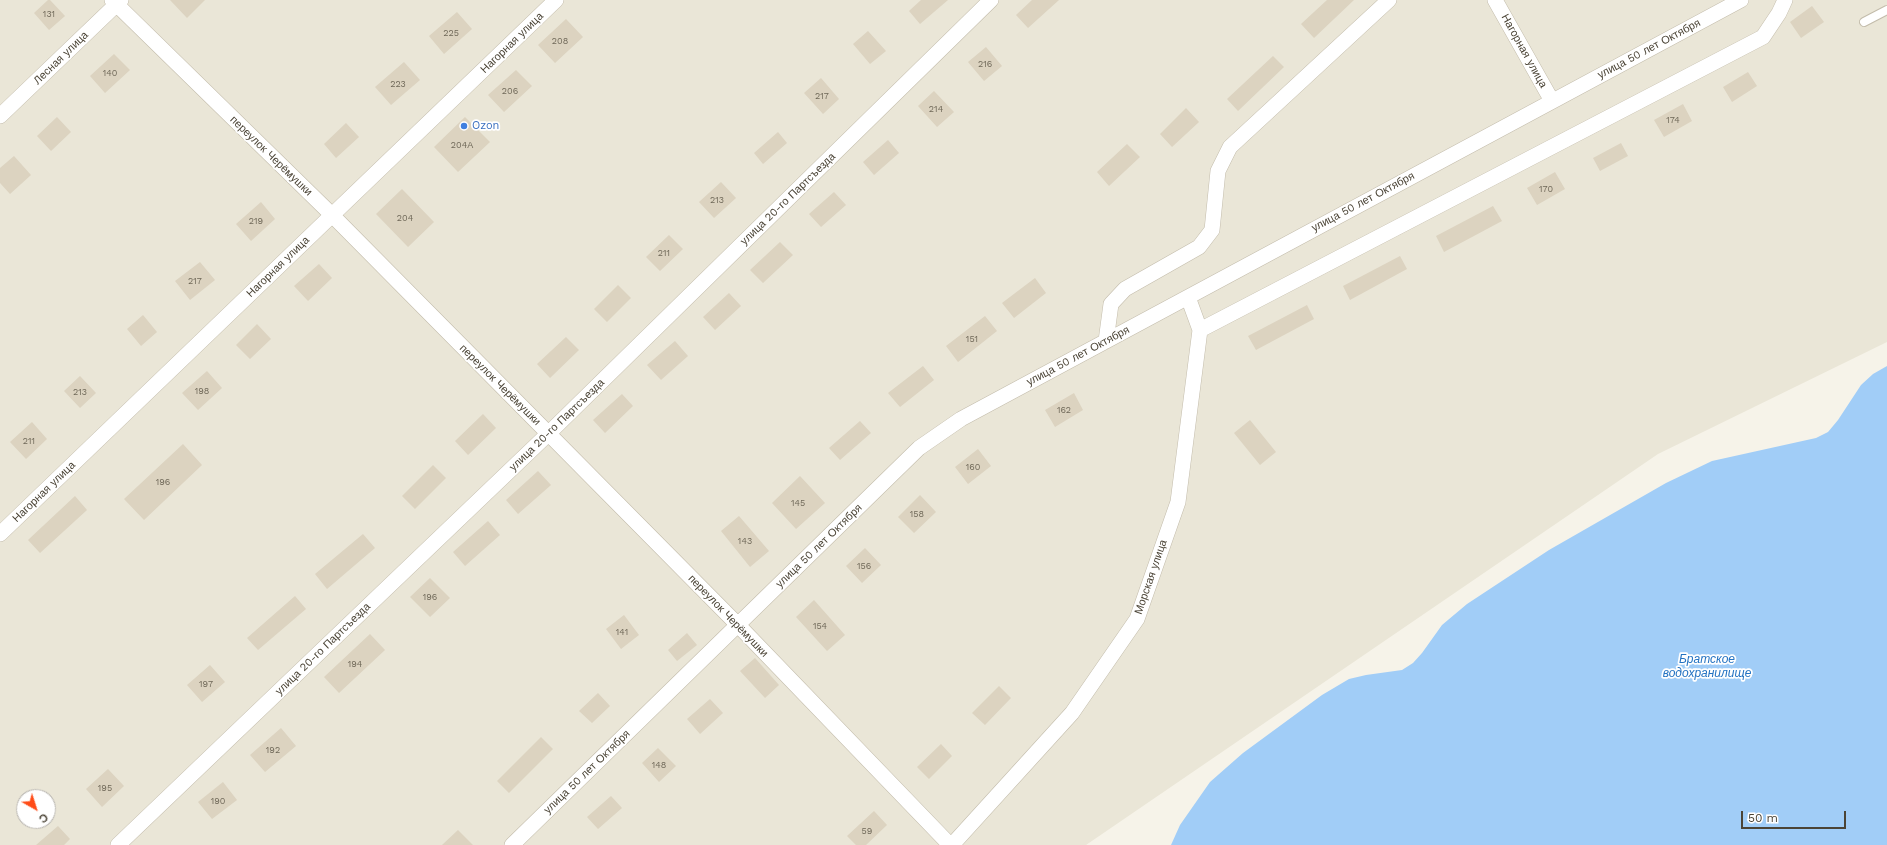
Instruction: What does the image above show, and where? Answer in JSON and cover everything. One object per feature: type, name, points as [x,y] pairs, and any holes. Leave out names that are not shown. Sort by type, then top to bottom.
[{"type":"street","name":"Нагорная улица","points":[[0,534],[556,0]]},
{"type":"street","name":"улица 20-го Партсъезда","points":[[118,845],[548,434],[991,0]]},
{"type":"street","points":[[1106,341],[1111,304],[1125,289],[1199,247],[1212,230],[1218,171],[1230,147],[1390,0]]},
{"type":"street","name":"Нагорная улица","points":[[1496,0],[1552,101]]},
{"type":"street","name":"улица 50 лет Октября","points":[[512,845],[919,448],[960,419],[1741,0]]},
{"type":"street","points":[[1200,330],[1763,37],[1779,13],[1784,0]]},
{"type":"street","name":"переулок Черёмушки","points":[[116,2],[332,215],[738,625],[951,845]]},
{"type":"street","name":"Лесная улица","points":[[0,116],[116,2]]},
{"type":"street","name":"Морская улица","points":[[951,845],[1072,713],[1137,619],[1178,502],[1200,330],[1188,297]]},
{"type":"lane","points":[[1864,22],[1887,10]]},
{"type":"shaded area","points":[[0,0],[1887,0],[1887,342],[1658,454],[1086,845],[0,845]]},
{"type":"water","name":"Братское водохранилище","points":[[1887,366],[1887,845],[1171,845],[1180,825],[1210,782],[1243,753],[1322,695],[1349,679],[1402,670],[1413,663],[1422,653],[1442,625],[1467,604],[1549,550],[1666,483],[1712,461],[1816,438],[1828,432],[1838,420],[1861,385],[1873,374]]},
{"type":"building","points":[[48,0],[50,0],[65,16],[49,30],[34,13]]},
{"type":"building","points":[[170,0],[205,0],[187,18]]},
{"type":"building","points":[[921,0],[948,0],[920,24],[909,11]]},
{"type":"building","points":[[1032,0],[1059,0],[1028,28],[1016,15]]},
{"type":"building","points":[[1327,0],[1354,0],[1314,38],[1301,24]]},
{"type":"building","points":[[1812,6],[1824,22],[1801,38],[1790,22]]},
{"type":"building","points":[[457,12],[472,29],[444,54],[429,36]]},
{"type":"building","points":[[566,19],[583,37],[555,63],[538,45]]},
{"type":"building","points":[[868,31],[886,51],[870,64],[853,44]]},
{"type":"building","points":[[986,47],[1002,66],[984,81],[968,62]]},
{"type":"building","points":[[114,54],[130,70],[105,93],[90,76]]},
{"type":"building","points":[[1273,56],[1284,67],[1238,111],[1227,99]]},
{"type":"building","points":[[404,62],[420,80],[391,105],[375,87]]},
{"type":"building","points":[[516,70],[532,86],[504,112],[488,95]]},
{"type":"building","points":[[1748,72],[1757,86],[1732,102],[1723,87]]},
{"type":"building","points":[[821,78],[839,99],[823,114],[804,93]]},
{"type":"building","points":[[934,91],[954,112],[937,127],[918,106]]},
{"type":"building","points":[[1683,104],[1692,121],[1664,137],[1654,120]]},
{"type":"building","points":[[1186,108],[1199,122],[1172,147],[1160,134]]},
{"type":"building","points":[[57,117],[71,132],[51,151],[37,136]]},
{"type":"building","points":[[465,117],[490,142],[458,172],[434,147]]},
{"type":"building","points":[[346,123],[359,137],[336,158],[324,144]]},
{"type":"building","points":[[778,132],[787,143],[763,164],[754,153]]},
{"type":"building","points":[[888,140],[899,153],[874,175],[863,162]]},
{"type":"building","points":[[1621,143],[1628,156],[1600,171],[1593,158]]},
{"type":"building","points":[[1127,144],[1140,157],[1109,186],[1097,172]]},
{"type":"building","points":[[14,156],[31,175],[10,194],[0,183],[0,168]]},
{"type":"building","points":[[1555,172],[1565,189],[1537,205],[1527,188]]},
{"type":"building","points":[[721,182],[736,198],[714,218],[699,202]]},
{"type":"building","points":[[402,189],[434,222],[408,247],[376,214]]},
{"type":"building","points":[[834,192],[846,205],[821,227],[809,214]]},
{"type":"building","points":[[261,202],[275,219],[251,241],[236,224]]},
{"type":"building","points":[[1493,206],[1502,221],[1444,252],[1436,236]]},
{"type":"building","points":[[669,235],[683,249],[660,271],[646,257]]},
{"type":"building","points":[[780,242],[793,255],[763,283],[750,270]]},
{"type":"building","points":[[1400,256],[1407,269],[1350,300],[1343,286]]},
{"type":"building","points":[[200,262],[215,280],[190,300],[175,281]]},
{"type":"building","points":[[319,264],[332,278],[308,301],[294,286]]},
{"type":"building","points":[[1035,278],[1046,293],[1014,318],[1002,303]]},
{"type":"building","points":[[618,285],[631,298],[607,322],[594,309]]},
{"type":"building","points":[[729,293],[741,306],[715,330],[703,317]]},
{"type":"building","points":[[1307,305],[1314,319],[1256,350],[1248,336]]},
{"type":"building","points":[[143,315],[157,332],[141,346],[127,329]]},
{"type":"building","points":[[985,316],[997,331],[958,362],[946,346]]},
{"type":"building","points":[[257,324],[271,339],[250,359],[236,345]]},
{"type":"building","points":[[566,337],[579,350],[550,378],[537,364]]},
{"type":"building","points":[[675,341],[688,356],[661,380],[647,365]]},
{"type":"building","points":[[923,366],[934,380],[900,407],[888,393]]},
{"type":"building","points":[[207,371],[222,388],[198,410],[182,393]]},
{"type":"building","points":[[80,376],[96,393],[80,408],[64,391]]},
{"type":"building","points":[[1074,393],[1083,410],[1055,427],[1045,410]]},
{"type":"building","points":[[622,394],[633,406],[605,433],[593,420]]},
{"type":"building","points":[[483,414],[496,428],[468,455],[455,441]]},
{"type":"building","points":[[1250,420],[1276,452],[1260,465],[1234,433]]},
{"type":"building","points":[[860,421],[871,433],[840,460],[829,448]]},
{"type":"building","points":[[32,422],[47,439],[26,459],[10,442]]},
{"type":"building","points":[[183,444],[202,465],[144,520],[124,499]]},
{"type":"building","points":[[978,449],[991,466],[968,484],[955,467]]},
{"type":"building","points":[[433,465],[446,478],[415,509],[402,496]]},
{"type":"building","points":[[538,471],[551,485],[518,514],[506,500]]},
{"type":"building","points":[[800,476],[825,503],[796,529],[772,503]]},
{"type":"building","points":[[920,495],[936,512],[914,533],[898,517]]},
{"type":"building","points":[[75,496],[87,510],[40,553],[28,540]]},
{"type":"building","points":[[739,516],[769,551],[750,567],[721,531]]},
{"type":"building","points":[[488,521],[500,535],[465,566],[453,552]]},
{"type":"building","points":[[363,534],[375,548],[327,589],[315,574]]},
{"type":"building","points":[[865,548],[881,565],[862,583],[846,566]]},
{"type":"building","points":[[430,578],[450,598],[430,617],[410,597]]},
{"type":"building","points":[[295,596],[306,609],[258,650],[247,638]]},
{"type":"building","points":[[814,600],[845,635],[827,651],[796,617]]},
{"type":"building","points":[[624,615],[639,635],[621,649],[606,629]]},
{"type":"building","points":[[687,633],[697,645],[677,661],[668,650]]},
{"type":"building","points":[[370,634],[385,650],[339,693],[324,677]]},
{"type":"building","points":[[755,658],[779,685],[765,698],[740,671]]},
{"type":"building","points":[[210,665],[225,682],[202,702],[187,685]]},
{"type":"building","points":[[999,686],[1011,698],[985,725],[972,713]]},
{"type":"building","points":[[598,693],[610,706],[592,723],[579,711]]},
{"type":"building","points":[[710,699],[723,713],[700,734],[687,719]]},
{"type":"building","points":[[281,728],[296,746],[265,772],[250,755]]},
{"type":"building","points":[[541,737],[553,749],[509,793],[497,781]]},
{"type":"building","points":[[941,744],[952,756],[929,779],[917,767]]},
{"type":"building","points":[[658,748],[676,766],[659,782],[642,763]]},
{"type":"building","points":[[108,769],[124,786],[102,807],[86,789]]},
{"type":"building","points":[[223,782],[237,800],[212,819],[198,802]]},
{"type":"building","points":[[611,796],[622,808],[598,829],[587,817]]},
{"type":"building","points":[[874,811],[887,825],[866,845],[856,845],[847,836]]},
{"type":"building","points":[[58,826],[70,839],[64,845],[36,845],[56,829]]},
{"type":"building","points":[[458,830],[473,845],[442,845]]},
{"type":"place","name":"Ozon","points":[[464,126]]}]
